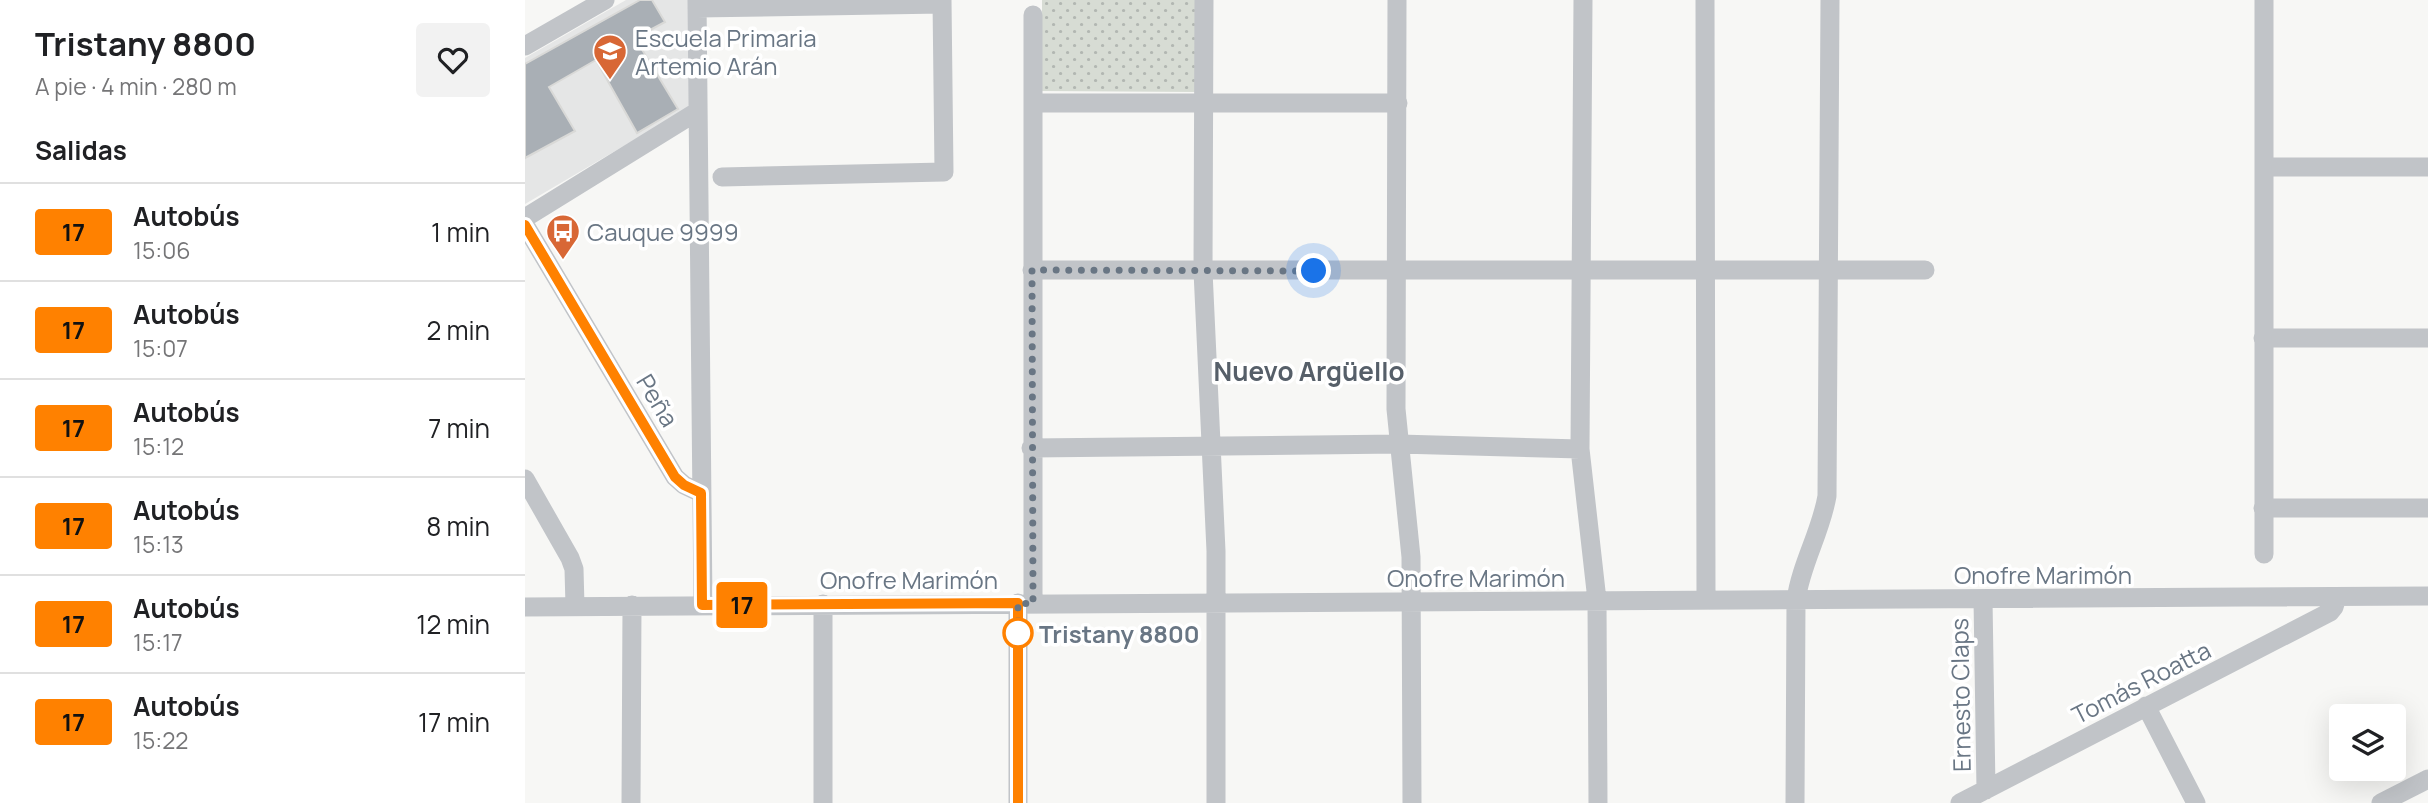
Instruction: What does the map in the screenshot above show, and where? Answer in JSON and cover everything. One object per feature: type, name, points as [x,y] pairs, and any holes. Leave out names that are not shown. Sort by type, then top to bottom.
[{"type":"street","points":[[525,47],[605,0]]},
{"type":"street","points":[[1204,0],[1203,271],[1217,603],[1216,803]]},
{"type":"street","points":[[1397,0],[1396,410],[1412,557],[1412,803]]},
{"type":"street","points":[[1583,0],[1580,449],[1597,600],[1598,803]]},
{"type":"street","points":[[1705,0],[1706,600]]},
{"type":"street","points":[[1795,803],[1796,600],[1827,496],[1830,0]]},
{"type":"street","points":[[2263,0],[2264,554]]},
{"type":"street","points":[[702,605],[697,4],[942,2],[944,172],[722,177]]},
{"type":"street","points":[[1018,803],[1031,448],[1033,15]]},
{"type":"street","points":[[1033,103],[1398,103]]},
{"type":"street","points":[[525,218],[698,111]]},
{"type":"street","points":[[2263,167],[2428,167]]},
{"type":"street","name":"Peña","points":[[525,226],[675,477],[701,493]]},
{"type":"street","points":[[1032,270],[1924,270]]},
{"type":"street","points":[[2263,338],[2428,338]]},
{"type":"street","points":[[1031,448],[1399,443],[1580,449]]},
{"type":"street","points":[[525,479],[574,569],[575,606]]},
{"type":"street","points":[[2263,508],[2428,508]]},
{"type":"street","name":"Onofre Marimón","points":[[525,607],[2428,596]]},
{"type":"street","name":"Tomás Roatta","points":[[1960,803],[2330,612],[2337,597]]},
{"type":"street","name":"Ernesto Claps","points":[[1983,599],[1986,790]]},
{"type":"street","points":[[823,604],[823,803]]},
{"type":"street","points":[[631,803],[632,606]]},
{"type":"street","points":[[2146,706],[2196,803]]},
{"type":"street","points":[[2381,803],[2428,779]]},
{"type":"shaded area","name":"Escuela Primaria Artemio Arán","points":[[626,0],[694,0],[695,104],[525,204],[525,58]]},
{"type":"shaded area","points":[[1042,0],[1196,0],[1196,92],[1042,91]]},
{"type":"building","points":[[640,0],[652,0],[665,22],[635,38],[678,109],[637,133],[596,60],[549,87],[575,131],[525,158],[525,64]]},
{"type":"bus line","name":"17","points":[[525,225],[675,477],[701,493],[702,605],[1018,603],[1018,803]]},
{"type":"place","name":"Escuela Primaria Artemio Arán","points":[[610,81]]},
{"type":"place","name":"Cauque 9999","points":[[563,261]]},
{"type":"place","name":"Tristany 8800","points":[[1018,633]]},
{"type":"district","name":"Nuevo Argüello","points":[[1309,371]]},
{"type":"route","points":[[1018,633],[1018,603],[1033,604],[1032,270],[1314,271]]}]
